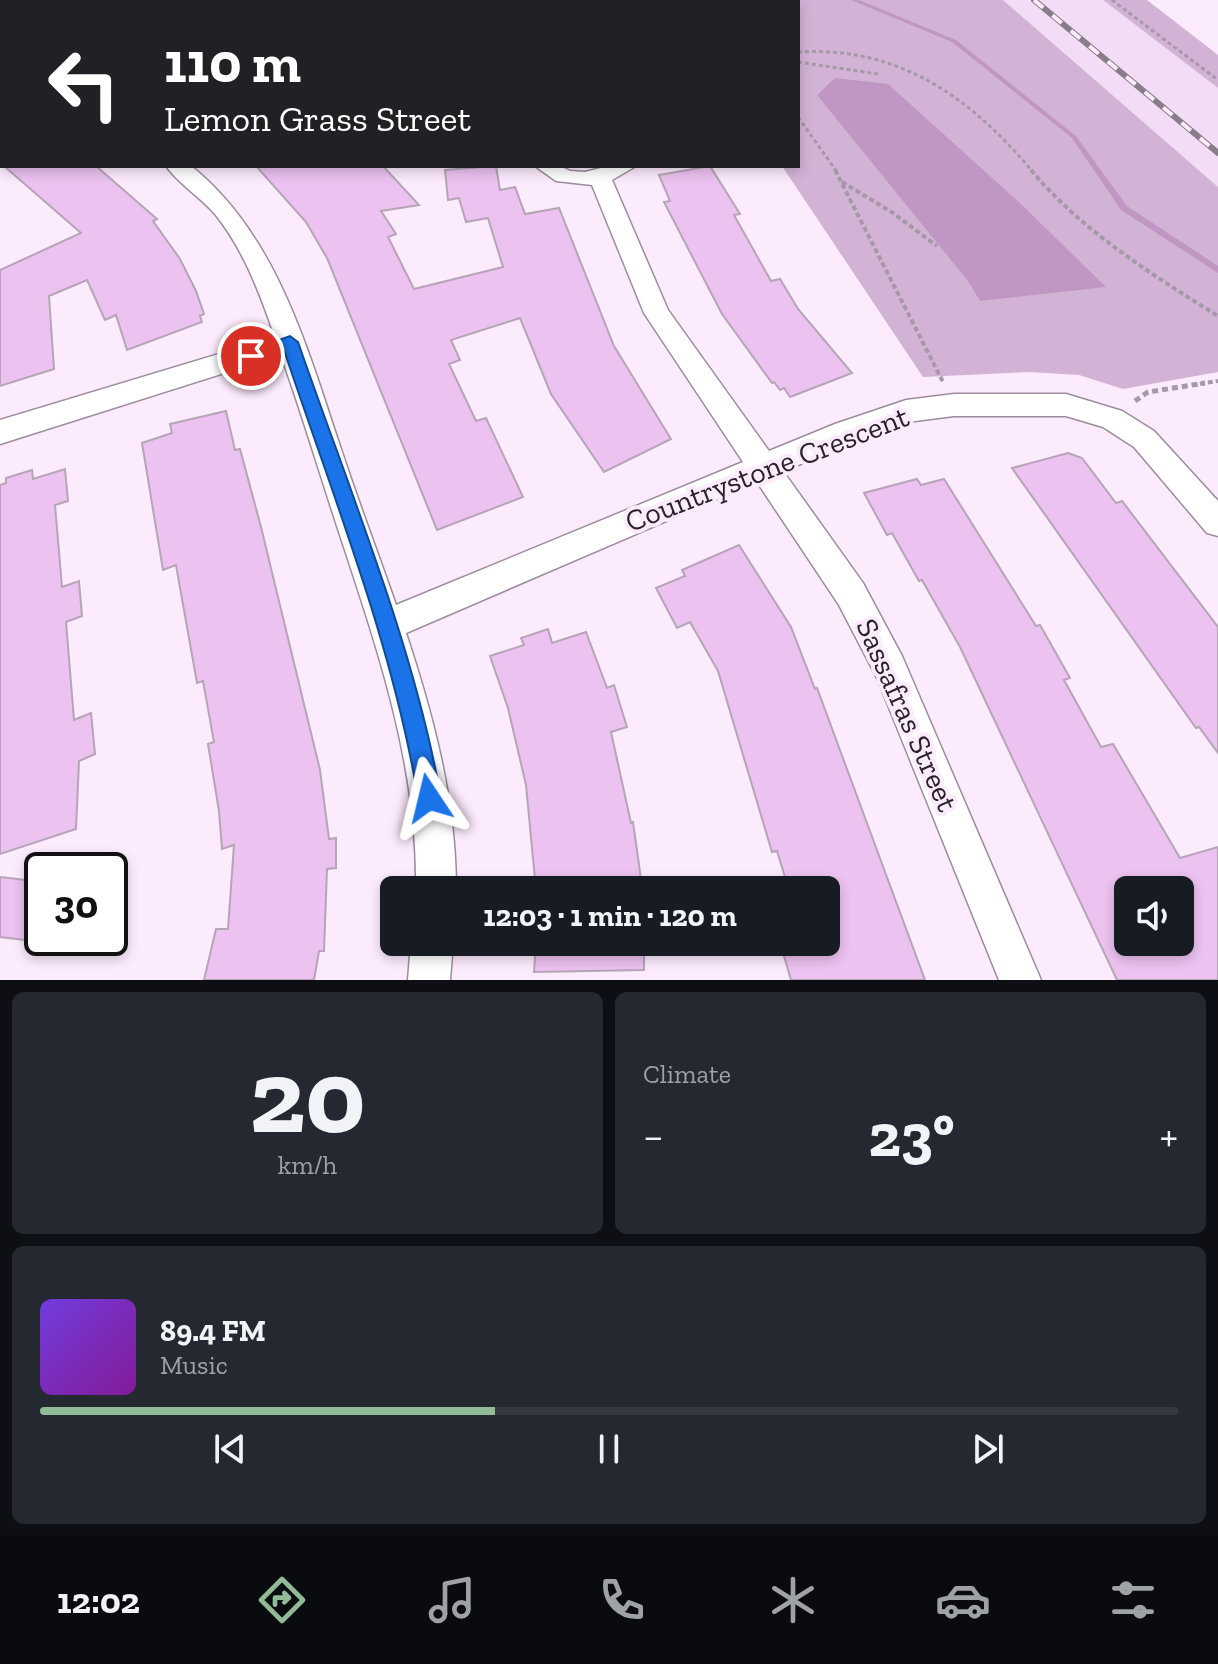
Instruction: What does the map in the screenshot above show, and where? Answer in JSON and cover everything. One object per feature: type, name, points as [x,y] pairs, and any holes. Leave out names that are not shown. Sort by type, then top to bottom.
[{"type":"street","points":[[180,168],[232,219],[254,256],[290,342],[385,626],[420,742],[439,854],[437,876]]},
{"type":"street","points":[[549,168],[563,176],[600,177],[620,168]]},
{"type":"street","name":"Sassafras Street","points":[[600,177],[657,313],[851,594],[890,668],[1020,980]]},
{"type":"street","points":[[0,432],[290,342]]},
{"type":"street","name":"Countrystone Crescent","points":[[385,626],[764,466],[906,411],[954,405],[1066,405],[1112,419],[1144,439],[1218,523]]},
{"type":"street","points":[[429,980],[431,956]]},
{"type":"path","points":[[1112,0],[1218,80]]},
{"type":"path","points":[[800,52],[830,51],[880,56],[912,69],[999,135],[1064,206],[1161,279],[1218,316]]},
{"type":"path","points":[[800,62],[878,74]]},
{"type":"path","points":[[800,120],[840,180],[954,405]]},
{"type":"path","points":[[840,180],[893,213],[937,246]]},
{"type":"path","points":[[1135,401],[1148,392],[1218,381]]},
{"type":"shaded area","points":[[800,0],[1003,0],[1218,187],[1218,372],[1123,389],[1079,375],[1028,372],[923,377],[783,168],[800,168]]},
{"type":"shaded area","points":[[1003,0],[1103,0],[1218,88],[1218,187]]},
{"type":"shaded area","points":[[1103,0],[1147,0],[1218,55],[1218,88]]},
{"type":"shaded area","points":[[835,78],[888,84],[1021,204],[1106,287],[980,301],[968,281],[817,95]]},
{"type":"building","points":[[6,168],[98,168],[157,219],[153,221],[180,259],[196,291],[204,314],[200,316],[202,322],[127,350],[116,315],[105,320],[87,280],[49,296],[54,369],[0,386],[0,270],[81,233]]},
{"type":"building","points":[[258,168],[385,168],[419,205],[381,211],[396,234],[388,237],[414,289],[503,267],[488,218],[466,222],[459,198],[448,200],[445,170],[496,168],[500,190],[515,187],[525,214],[559,208],[614,346],[671,439],[604,472],[551,394],[520,318],[451,340],[460,360],[449,364],[476,421],[486,418],[523,497],[437,530],[327,258],[306,222]]},
{"type":"building","points":[[711,168],[740,214],[734,215],[771,281],[780,279],[798,309],[852,373],[790,397],[784,388],[780,390],[772,383],[722,314],[664,202],[670,201],[659,175]]},
{"type":"building","points":[[226,411],[235,450],[240,449],[261,527],[320,770],[329,839],[336,838],[336,868],[327,869],[324,951],[319,951],[314,980],[204,980],[216,929],[228,929],[234,845],[222,849],[208,744],[214,742],[203,681],[197,683],[176,565],[163,570],[142,443],[172,433],[170,424]]},
{"type":"building","points":[[1068,453],[1082,458],[1116,503],[1122,501],[1218,627],[1218,753],[1199,727],[1196,728],[1012,468]]},
{"type":"building","points":[[65,469],[68,501],[55,505],[62,587],[79,581],[82,616],[66,622],[74,720],[91,713],[95,754],[79,761],[76,829],[0,854],[0,485],[6,483],[6,478],[32,470],[33,479]]},
{"type":"building","points":[[917,479],[921,485],[944,479],[1036,626],[1040,625],[1070,678],[1064,680],[1101,747],[1113,744],[1180,858],[1218,847],[1218,980],[1117,980],[960,647],[892,533],[887,535],[864,493]]},
{"type":"building","points":[[739,545],[791,627],[817,688],[925,980],[791,980],[784,956],[840,956],[840,876],[785,876],[777,851],[772,852],[718,671],[690,622],[677,628],[656,588],[685,576],[682,570]]},
{"type":"building","points":[[548,629],[552,643],[586,632],[607,688],[614,685],[627,727],[611,732],[633,822],[641,876],[535,876],[526,785],[508,708],[490,656],[524,645],[521,638]]},
{"type":"building","points":[[0,877],[24,880],[24,940],[0,937]]},
{"type":"building","points":[[535,956],[644,956],[644,970],[534,972]]},
{"type":"waterway","points":[[854,0],[954,41],[1074,137],[1124,208],[1218,270]]},
{"type":"railway","points":[[1034,0],[1218,153]]},
{"type":"route","points":[[251,356],[290,342],[385,626],[420,742],[429,798]]}]
